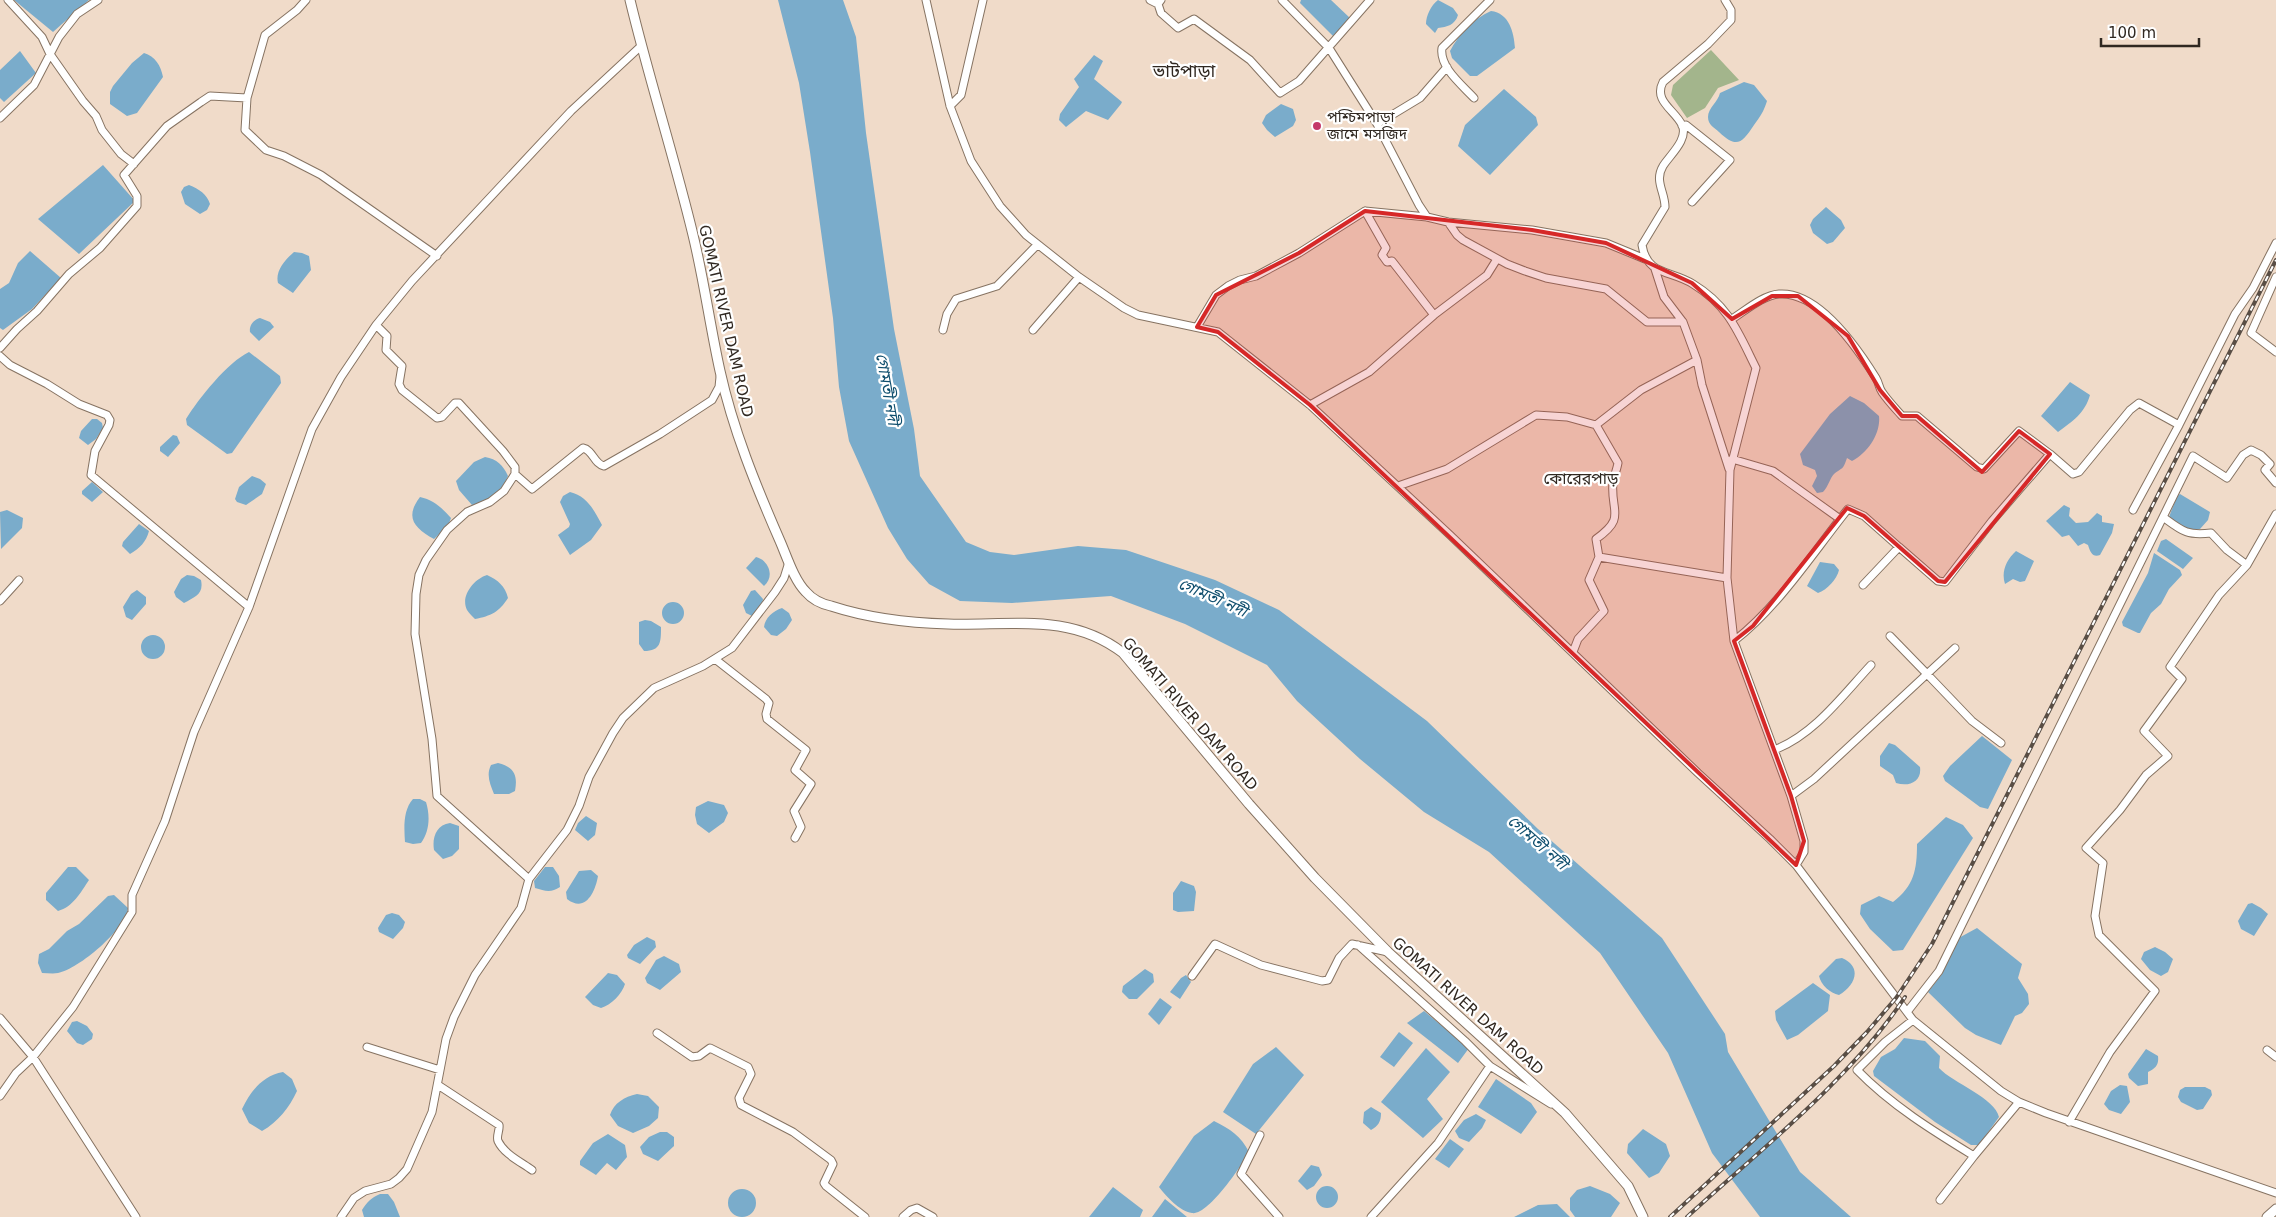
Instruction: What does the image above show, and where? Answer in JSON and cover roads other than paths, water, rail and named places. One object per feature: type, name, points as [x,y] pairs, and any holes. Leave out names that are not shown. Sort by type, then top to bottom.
[{"type":"main road","name":"GOMATI RIVER DAM ROAD","points":[[630,0],[692,233],[720,371],[745,455],[789,562],[803,588],[812,597],[829,606],[861,614],[948,624],[1007,622],[1060,626],[1084,631],[1106,640],[1123,653],[1249,804],[1315,878],[1388,952],[1566,1113],[1628,1186],[1643,1217]]},
{"type":"main road","points":[[2268,1217],[2276,1209]]},
{"type":"street","points":[[8,0],[42,37],[50,54],[83,101],[96,116],[102,130],[121,154],[134,164]]},
{"type":"street","points":[[0,118],[34,84],[59,37],[77,14],[98,0]]},
{"type":"street","points":[[306,0],[297,10],[265,35],[247,98],[245,130],[266,150],[284,156],[321,174],[437,256]]},
{"type":"street","points":[[926,0],[950,106],[971,161],[1000,206],[1037,245],[1079,277],[1124,308],[1138,315],[1218,332],[1310,405],[1398,486],[1796,865],[1913,1020],[2001,1091],[2019,1102],[2070,1122],[2276,1192]]},
{"type":"street","points":[[950,106],[961,95],[982,0]]},
{"type":"street","points":[[1150,0],[1159,2],[1161,14],[1178,28],[1194,19],[1250,60],[1280,93],[1299,81],[1370,0]]},
{"type":"street","points":[[1282,0],[1329,48],[1377,124],[1419,205],[1428,217]]},
{"type":"street","points":[[1474,98],[1440,57],[1442,48],[1490,0]]},
{"type":"street","points":[[1645,259],[1642,245],[1664,207],[1658,182],[1660,174],[1682,136],[1682,126],[1662,99],[1660,88],[1663,82],[1708,44],[1731,20],[1731,10],[1725,0]]},
{"type":"street","points":[[0,1096],[16,1073],[33,1057],[73,1007],[132,912],[132,896],[165,821],[194,732],[249,607],[312,429],[341,377],[376,325],[412,282],[571,111],[641,46]]},
{"type":"street","points":[[1377,124],[1420,98],[1447,67]]},
{"type":"street","points":[[0,348],[11,334],[37,311],[69,274],[100,248],[137,206],[137,196],[124,175],[167,126],[210,96],[247,98]]},
{"type":"street","points":[[1682,126],[1686,125],[1730,160],[1692,202]]},
{"type":"street","points":[[1365,211],[1386,248],[1382,255],[1384,259],[1387,262],[1392,261],[1414,292],[1434,315]]},
{"type":"street","points":[[1197,327],[1216,295],[1228,286],[1240,280],[1256,276],[1299,253],[1365,211],[1428,217],[1448,222],[1532,230],[1606,243],[1645,259],[1655,269],[1692,283],[1732,319],[1756,368],[1730,470],[1727,578],[1734,641],[1791,796],[1804,847],[1804,852],[1796,865]]},
{"type":"street","points":[[1448,222],[1463,240],[1496,259],[1546,278],[1606,289],[1648,322],[1683,322]]},
{"type":"street","points":[[2133,510],[2179,425],[2235,314],[2253,288],[2276,243]]},
{"type":"street","points":[[943,330],[947,314],[956,299],[997,286],[1037,245]]},
{"type":"street","points":[[1310,405],[1369,372],[1434,315],[1487,276],[1496,259]]},
{"type":"street","points":[[1655,269],[1664,297],[1683,322],[1697,360],[1702,385],[1730,470]]},
{"type":"street","points":[[1033,330],[1079,277]]},
{"type":"street","points":[[2276,277],[2251,333],[2276,352]]},
{"type":"street","points":[[1732,319],[1772,296],[1781,293],[1798,296],[1821,312],[1848,336],[1878,381],[1880,390],[1902,416],[1917,416],[1977,467],[1984,469],[2019,431],[2073,474],[2079,472],[2130,410],[2139,404],[2179,425]]},
{"type":"street","points":[[376,325],[387,336],[386,350],[402,366],[399,384],[402,390],[437,418],[442,417],[455,402],[459,403],[504,451],[515,467],[515,474],[504,490],[490,502],[467,512],[447,530],[426,560],[419,575],[416,594],[415,634],[432,739],[437,796],[528,879]]},
{"type":"street","points":[[0,356],[10,365],[47,384],[79,404],[107,416],[110,420],[109,425],[95,451],[91,475],[249,607]]},
{"type":"street","points":[[1596,425],[1642,390],[1697,360]]},
{"type":"street","points":[[515,474],[532,489],[583,448],[588,450],[599,464],[604,466],[660,434],[712,400],[719,388],[720,371]]},
{"type":"street","points":[[1398,486],[1447,469],[1536,415],[1567,417],[1596,425],[1618,463],[1613,483],[1615,521],[1609,530],[1596,539],[1599,557],[1589,580],[1604,611],[1578,639],[1573,652]]},
{"type":"street","points":[[1907,1012],[1939,971],[2193,456],[2227,478],[2243,455],[2251,450],[2261,455],[2270,464],[2265,470],[2276,483]]},
{"type":"street","points":[[1734,641],[1752,626],[1796,575],[1848,509],[1864,516],[1938,581],[1945,582],[1992,521],[2050,454]]},
{"type":"street","points":[[1732,458],[1773,471],[1840,519]]},
{"type":"street","points":[[2070,1122],[2105,1064],[2110,1052],[2155,991],[2099,935],[2095,916],[2103,863],[2086,848],[2120,810],[2146,775],[2168,756],[2144,731],[2182,679],[2170,667],[2219,596],[2247,565],[2276,514]]},
{"type":"street","points":[[2163,517],[2184,532],[2195,535],[2211,533],[2227,550],[2247,565]]},
{"type":"street","points":[[1863,585],[1899,547]]},
{"type":"street","points":[[1599,557],[1727,578]]},
{"type":"street","points":[[340,1217],[354,1198],[365,1191],[391,1184],[407,1169],[432,1112],[440,1070],[454,1016],[475,975],[521,908],[528,879],[567,830],[580,806],[589,778],[623,718],[654,688],[715,659],[737,642],[775,592],[784,578],[789,562]]},
{"type":"street","points":[[0,602],[19,580]]},
{"type":"street","points":[[1890,636],[1972,721],[2001,743]]},
{"type":"street","points":[[1791,796],[1814,779],[1955,648]]},
{"type":"street","points":[[715,659],[766,699],[769,703],[766,714],[767,719],[806,750],[795,770],[811,784],[794,811],[801,827],[795,838]]},
{"type":"street","points":[[1774,750],[1790,744],[1805,733],[1871,665]]},
{"type":"street","points":[[1192,976],[1215,944],[1261,965],[1326,981],[1348,947],[1352,944],[1388,952]]},
{"type":"street","points":[[1357,945],[1465,1041],[1490,1066],[1566,1113]]},
{"type":"street","points":[[0,1018],[33,1057],[136,1217]]},
{"type":"street","points":[[1913,1020],[1885,1042],[1857,1070],[1884,1095],[1937,1134],[1974,1156]]},
{"type":"street","points":[[657,1033],[692,1057],[699,1056],[710,1048],[748,1067],[751,1074],[739,1098],[741,1105],[793,1132],[831,1160],[833,1169],[824,1183],[865,1217]]},
{"type":"street","points":[[368,1047],[440,1070]]},
{"type":"street","points":[[2267,1050],[2276,1056]]},
{"type":"street","points":[[1371,1217],[1438,1143],[1490,1066]]},
{"type":"street","points":[[438,1085],[499,1125],[499,1142],[511,1156],[532,1170]]},
{"type":"street","points":[[1940,1200],[2019,1102]]},
{"type":"street","points":[[1260,1135],[1240,1174],[1279,1217]]},
{"type":"street","points":[[904,1217],[911,1210],[917,1208],[933,1217]]},
{"type":"water","points":[[14,0],[89,0],[53,32]]},
{"type":"water","name":"গোমতী নদী","points":[[778,0],[843,0],[856,37],[866,133],[894,329],[914,429],[920,476],[966,542],[990,552],[1014,555],[1078,546],[1126,550],[1215,580],[1279,610],[1427,721],[1538,829],[1662,938],[1725,1034],[1728,1052],[1800,1172],[1851,1217],[1760,1217],[1712,1153],[1668,1053],[1600,953],[1489,852],[1424,812],[1360,759],[1297,701],[1267,665],[1185,624],[1111,596],[1012,603],[960,601],[929,584],[907,559],[888,528],[849,441],[839,387],[833,318],[799,83]]},
{"type":"water","points":[[1301,0],[1331,0],[1351,19],[1338,36],[1333,36],[1300,3]]},
{"type":"water","points":[[1438,0],[1453,8],[1458,15],[1453,23],[1438,28],[1435,33],[1426,24],[1426,21],[1431,8]]},
{"type":"water","points":[[1491,11],[1502,15],[1506,19],[1512,30],[1515,48],[1477,76],[1470,76],[1452,58],[1450,51],[1467,28],[1478,18]]},
{"type":"water","points":[[20,51],[36,73],[4,102],[0,98],[0,70]]},
{"type":"water","points":[[144,53],[151,56],[157,62],[163,77],[137,113],[127,116],[110,104],[110,92],[132,63]]},
{"type":"water","points":[[1094,55],[1103,61],[1094,79],[1122,102],[1108,120],[1086,111],[1066,127],[1059,120],[1060,114],[1079,87],[1074,79]]},
{"type":"water","points":[[1744,82],[1754,85],[1767,101],[1762,114],[1746,136],[1739,142],[1735,142],[1730,141],[1712,126],[1708,120],[1708,114],[1720,93]]},
{"type":"water","points":[[1504,89],[1536,117],[1538,125],[1490,175],[1458,146],[1465,125]]},
{"type":"water","points":[[1281,104],[1293,109],[1296,120],[1293,126],[1275,137],[1262,123],[1266,115]]},
{"type":"water","points":[[103,165],[135,201],[79,254],[38,219]]},
{"type":"water","points":[[189,185],[202,192],[210,204],[207,210],[200,214],[185,204],[181,192],[184,187]]},
{"type":"water","points":[[1826,207],[1841,220],[1845,228],[1833,242],[1827,244],[1813,233],[1810,225],[1813,219]]},
{"type":"water","points":[[30,251],[61,278],[32,309],[3,330],[0,328],[0,289],[9,283],[18,263]]},
{"type":"water","points":[[294,252],[309,256],[311,270],[293,293],[278,283],[277,279],[282,266]]},
{"type":"water","points":[[260,318],[270,322],[274,327],[259,341],[250,330],[253,322]]},
{"type":"water","points":[[249,352],[280,376],[281,383],[232,453],[227,454],[187,425],[186,419],[214,381],[232,364]]},
{"type":"water","points":[[2070,382],[2090,395],[2082,412],[2058,432],[2041,416]]},
{"type":"water","points":[[1850,396],[1864,403],[1879,416],[1876,436],[1868,448],[1858,457],[1852,461],[1847,458],[1844,466],[1834,474],[1823,492],[1817,493],[1812,486],[1817,476],[1815,470],[1803,465],[1800,454],[1830,414]]},
{"type":"water","points":[[92,419],[97,419],[102,423],[103,428],[96,439],[88,445],[79,438],[81,431]]},
{"type":"water","points":[[173,435],[177,436],[180,443],[168,457],[160,451],[160,447]]},
{"type":"water","points":[[485,457],[499,463],[508,476],[494,496],[484,502],[472,505],[459,490],[456,481],[474,462]]},
{"type":"water","points":[[252,476],[266,484],[262,494],[246,505],[237,502],[235,499],[239,487]]},
{"type":"water","points":[[92,482],[103,492],[92,502],[82,494],[82,491]]},
{"type":"water","points":[[570,492],[585,500],[593,509],[602,525],[591,540],[570,555],[558,535],[569,527],[570,524],[560,502],[563,496]]},
{"type":"water","points":[[2180,494],[2210,512],[2208,520],[2200,529],[2188,530],[2169,517],[2177,496]]},
{"type":"water","points":[[420,497],[437,505],[451,518],[448,526],[434,539],[417,526],[412,517],[415,504]]},
{"type":"water","points":[[2064,505],[2070,508],[2069,516],[2076,523],[2088,522],[2097,513],[2102,516],[2102,522],[2114,524],[2112,533],[2100,555],[2094,555],[2088,545],[2084,543],[2078,546],[2069,535],[2062,537],[2046,521]]},
{"type":"water","points":[[7,510],[23,518],[22,528],[1,549],[0,512]]},
{"type":"water","points":[[139,524],[149,531],[142,544],[130,554],[122,546],[123,542]]},
{"type":"water","points":[[2166,539],[2193,558],[2183,569],[2157,551],[2161,541]]},
{"type":"water","points":[[2016,551],[2034,561],[2025,581],[2020,582],[2013,579],[2005,584],[2005,566]]},
{"type":"water","points":[[2154,553],[2180,570],[2182,575],[2169,589],[2161,604],[2151,613],[2140,633],[2138,633],[2123,626],[2122,622],[2148,573]]},
{"type":"water","points":[[756,557],[761,559],[769,569],[769,578],[764,586],[746,568]]},
{"type":"water","points":[[1820,562],[1834,564],[1839,570],[1831,584],[1818,593],[1807,586]]},
{"type":"water","points":[[187,575],[201,580],[202,585],[198,594],[184,603],[176,597],[174,592],[181,579]]},
{"type":"water","points":[[487,575],[500,584],[508,598],[494,613],[475,619],[467,610],[465,599],[473,584]]},
{"type":"water","points":[[137,590],[146,597],[146,604],[132,620],[126,617],[123,607],[131,594]]},
{"type":"water","points":[[755,590],[763,599],[762,606],[754,617],[746,613],[743,605],[751,591]]},
{"type":"water","points":[[673,602],[681,605],[684,613],[681,621],[673,624],[665,621],[662,613],[665,605]]},
{"type":"water","points":[[782,608],[789,613],[792,620],[786,629],[777,636],[771,635],[764,627],[766,621],[770,615]]},
{"type":"water","points":[[645,620],[661,627],[659,645],[650,651],[644,651],[639,644],[639,622]]},
{"type":"water","points":[[153,635],[158,636],[164,642],[164,652],[158,658],[153,659],[148,658],[142,652],[141,647],[142,642],[148,636]]},
{"type":"water","points":[[1982,736],[2012,760],[1988,809],[1980,807],[1945,781],[1943,776],[1950,766]]},
{"type":"water","points":[[1889,743],[1895,745],[1920,767],[1917,780],[1910,784],[1896,783],[1893,775],[1880,766],[1880,756]]},
{"type":"water","points":[[498,763],[508,767],[514,773],[516,780],[515,791],[509,794],[494,794],[491,787],[489,776],[491,765]]},
{"type":"water","points":[[413,799],[420,799],[426,802],[429,818],[428,828],[421,843],[413,844],[405,842],[404,831],[407,808]]},
{"type":"water","points":[[708,801],[724,805],[728,813],[724,822],[709,833],[697,824],[695,815],[696,807]]},
{"type":"water","points":[[586,816],[597,823],[595,835],[588,841],[575,830],[578,823]]},
{"type":"water","points":[[1946,817],[1963,825],[1973,838],[1903,950],[1893,951],[1870,929],[1860,914],[1861,905],[1879,896],[1893,902],[1906,890],[1915,870],[1917,844]]},
{"type":"water","points":[[450,823],[459,826],[459,849],[452,856],[443,859],[434,850],[434,837],[441,826]]},
{"type":"water","points":[[68,867],[76,867],[89,880],[72,903],[58,911],[46,900],[46,893]]},
{"type":"water","points":[[545,867],[553,867],[559,876],[560,887],[548,891],[535,888],[534,881]]},
{"type":"water","points":[[591,870],[598,876],[592,894],[588,899],[579,904],[567,899],[566,892],[579,871]]},
{"type":"water","points":[[1181,881],[1194,886],[1196,892],[1194,911],[1178,912],[1173,910],[1173,893]]},
{"type":"water","points":[[114,895],[128,908],[125,917],[111,937],[89,956],[67,970],[56,973],[42,973],[38,963],[39,954],[49,949],[67,931],[79,924],[108,896]]},
{"type":"water","points":[[2252,903],[2268,914],[2254,936],[2241,929],[2238,921],[2248,904]]},
{"type":"water","points":[[392,913],[399,915],[405,922],[403,928],[393,939],[379,932],[378,928],[386,915]]},
{"type":"water","points":[[1977,928],[2022,964],[2018,978],[2028,994],[2029,1004],[2022,1013],[2015,1016],[2001,1045],[1976,1035],[1965,1028],[1928,992],[1942,974],[1955,940]]},
{"type":"water","points":[[647,937],[655,941],[656,947],[640,964],[628,958],[627,955],[634,945]]},
{"type":"water","points":[[2155,947],[2173,959],[2168,972],[2161,976],[2150,970],[2141,959],[2144,952]]},
{"type":"water","points":[[664,956],[679,964],[681,972],[660,990],[647,983],[645,978],[656,960]]},
{"type":"water","points":[[1842,958],[1853,966],[1854,976],[1853,982],[1839,995],[1826,988],[1819,976],[1836,959]]},
{"type":"water","points":[[1145,969],[1153,974],[1154,982],[1137,999],[1129,999],[1122,992],[1123,986]]},
{"type":"water","points":[[608,973],[617,975],[625,984],[616,999],[601,1008],[593,1005],[585,997]]},
{"type":"water","points":[[1186,975],[1191,982],[1180,999],[1170,992],[1181,978]]},
{"type":"water","points":[[1813,983],[1830,995],[1828,1011],[1798,1035],[1787,1040],[1776,1020],[1775,1011]]},
{"type":"water","points":[[1160,998],[1172,1007],[1159,1025],[1148,1014]]},
{"type":"water","points":[[1424,1011],[1469,1048],[1458,1063],[1407,1023]]},
{"type":"water","points":[[77,1021],[87,1026],[93,1034],[92,1039],[83,1045],[77,1043],[67,1031],[72,1022]]},
{"type":"water","points":[[1399,1032],[1413,1043],[1394,1067],[1380,1057]]},
{"type":"water","points":[[1904,1038],[1925,1041],[1940,1056],[1939,1068],[1945,1074],[1982,1097],[1996,1110],[1999,1117],[1979,1145],[1971,1145],[1935,1122],[1874,1076],[1873,1071],[1881,1057],[1895,1049]]},
{"type":"water","points":[[1276,1047],[1304,1075],[1256,1134],[1223,1112],[1253,1064]]},
{"type":"water","points":[[1426,1048],[1450,1072],[1427,1099],[1443,1119],[1423,1138],[1381,1102]]},
{"type":"water","points":[[2146,1049],[2158,1056],[2158,1062],[2155,1068],[2148,1072],[2148,1084],[2138,1086],[2129,1078],[2128,1074]]},
{"type":"water","points":[[283,1072],[292,1079],[297,1091],[282,1114],[262,1131],[249,1123],[242,1109],[258,1085],[269,1077]]},
{"type":"water","points":[[1496,1079],[1531,1103],[1537,1112],[1521,1134],[1478,1107]]},
{"type":"water","points":[[2120,1085],[2127,1086],[2130,1102],[2121,1114],[2109,1110],[2104,1104],[2111,1091]]},
{"type":"water","points":[[2185,1087],[2205,1087],[2211,1090],[2212,1095],[2203,1109],[2197,1110],[2181,1102],[2178,1097],[2180,1090]]},
{"type":"water","points":[[637,1094],[648,1096],[659,1107],[658,1118],[649,1126],[633,1133],[618,1126],[610,1115],[620,1101]]},
{"type":"water","points":[[1371,1107],[1381,1113],[1379,1123],[1371,1130],[1363,1123],[1364,1112]]},
{"type":"water","points":[[1476,1114],[1486,1120],[1482,1128],[1469,1142],[1459,1138],[1455,1131],[1464,1120]]},
{"type":"water","points":[[1214,1121],[1234,1134],[1249,1152],[1232,1178],[1207,1207],[1199,1212],[1187,1212],[1174,1203],[1159,1187],[1194,1136]]},
{"type":"water","points":[[1643,1129],[1666,1144],[1670,1156],[1659,1173],[1649,1178],[1627,1153],[1628,1144]]},
{"type":"water","points":[[660,1132],[667,1132],[674,1137],[674,1146],[658,1161],[643,1154],[640,1147],[649,1137]]},
{"type":"water","points":[[608,1134],[625,1145],[627,1157],[616,1170],[607,1163],[596,1175],[580,1165],[580,1161],[593,1143]]},
{"type":"water","points":[[1450,1139],[1464,1149],[1449,1168],[1435,1159]]},
{"type":"water","points":[[1311,1165],[1319,1167],[1322,1175],[1314,1186],[1307,1190],[1298,1181]]},
{"type":"water","points":[[1327,1186],[1335,1189],[1338,1197],[1335,1205],[1327,1208],[1319,1205],[1316,1197],[1319,1189]]},
{"type":"water","points":[[1590,1186],[1610,1194],[1620,1203],[1611,1217],[1575,1217],[1570,1210],[1570,1198],[1577,1190]]},
{"type":"water","points":[[1113,1187],[1143,1210],[1140,1217],[1089,1217]]},
{"type":"water","points":[[742,1189],[752,1193],[756,1203],[752,1213],[742,1217],[732,1213],[728,1203],[732,1193]]},
{"type":"water","points":[[380,1194],[388,1194],[394,1202],[400,1217],[364,1217],[362,1210],[364,1207]]},
{"type":"water","points":[[1165,1199],[1187,1217],[1152,1217]]},
{"type":"water","points":[[1557,1204],[1570,1217],[1514,1217],[1538,1205]]},
{"type":"railway","points":[[1670,1217],[1834,1066],[1867,1032],[1896,998],[1932,944],[2276,260]]},
{"type":"railway","points":[[1687,1217],[1774,1140],[1831,1085],[1883,1028],[1905,997]]},
{"type":"place","name":"পশ্চিমপাড়া জামে মসজিদ","points":[[1317,126]]},
{"type":"district","name":"ভাটপাড়া","points":[[1184,71]]},
{"type":"district","name":"কোরেরপাড়","points":[[1581,478]]}]
